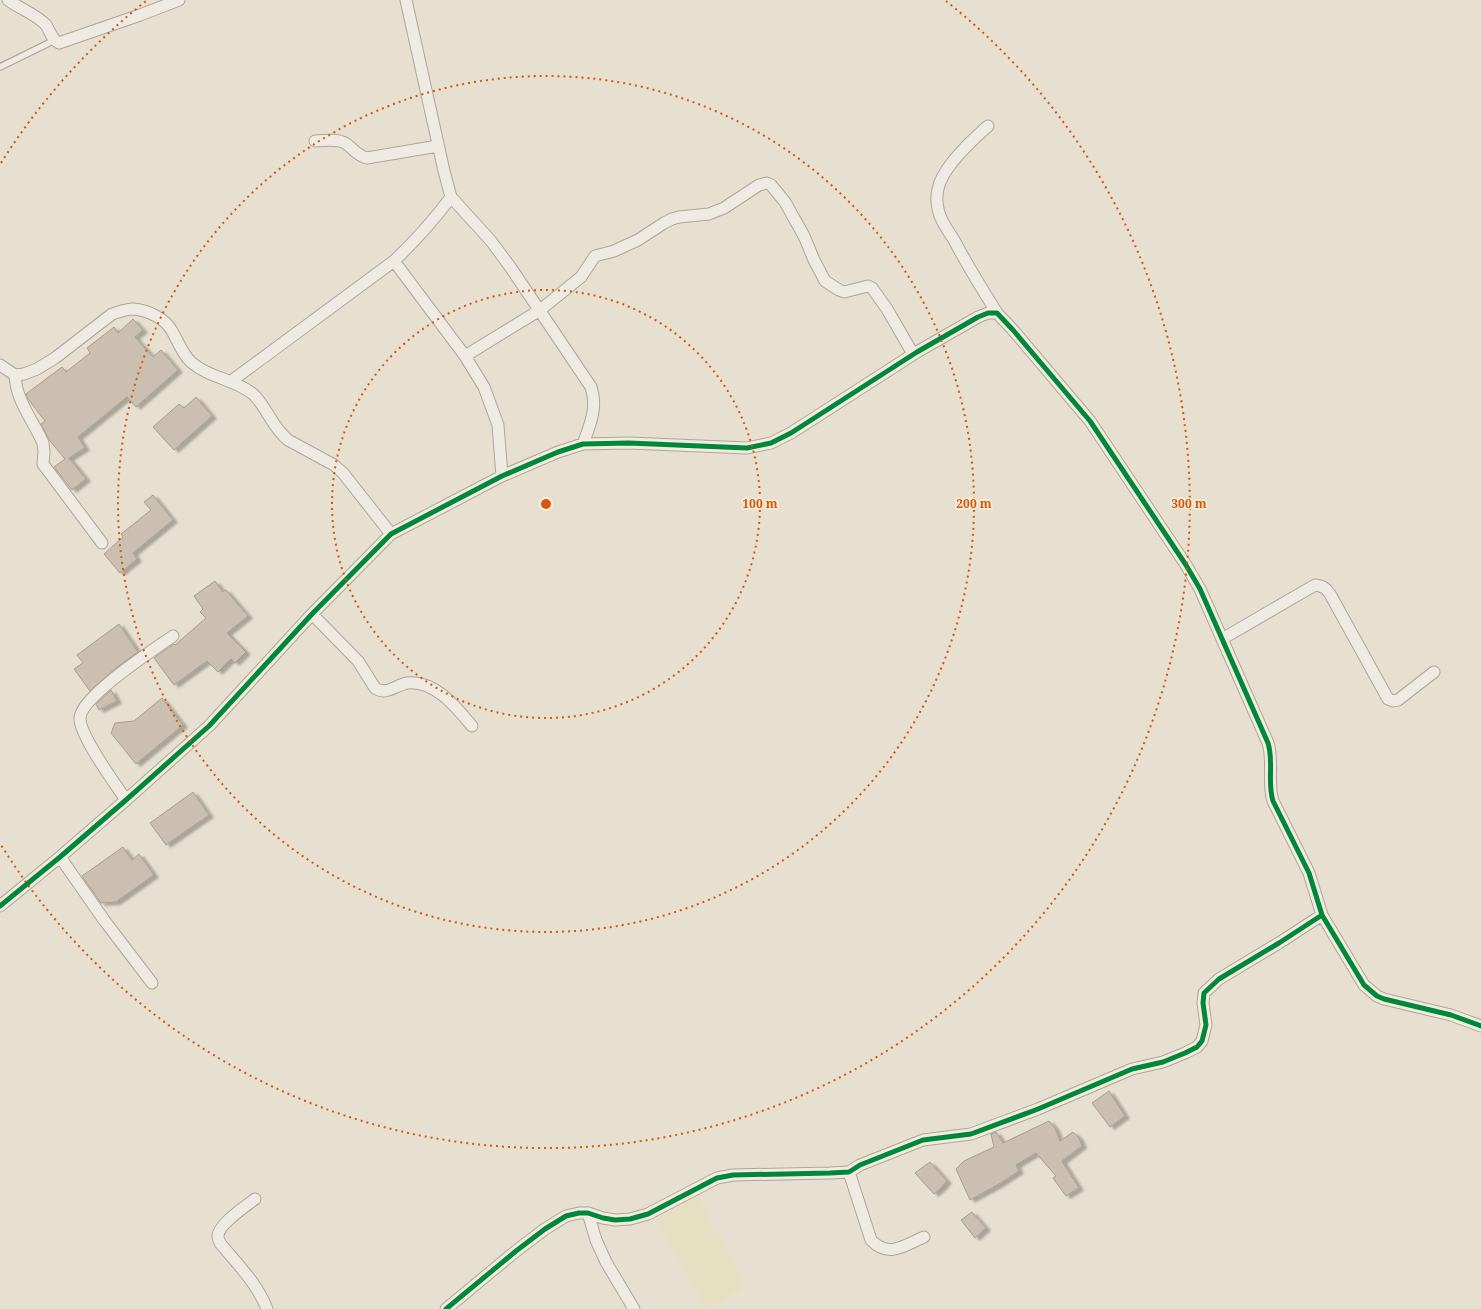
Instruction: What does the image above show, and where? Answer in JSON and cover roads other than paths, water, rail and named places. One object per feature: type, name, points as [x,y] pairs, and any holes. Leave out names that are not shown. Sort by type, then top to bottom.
[{"type":"street","points":[[8,0],[46,25],[55,40],[59,43],[178,0]]},
{"type":"street","points":[[406,0],[438,146],[452,197],[491,241],[511,268],[581,370],[593,392],[594,408],[583,444]]},
{"type":"street","points":[[988,126],[970,143],[947,170],[941,180],[937,190],[939,214],[965,261],[997,313],[1090,421],[1186,565],[1200,589],[1268,742],[1271,752],[1271,796],[1309,874],[1322,915],[1364,985],[1377,996],[1451,1015],[1481,1026]]},
{"type":"street","points":[[315,141],[331,140],[343,142],[362,157],[367,158],[438,146]]},
{"type":"street","points":[[465,356],[540,310],[581,277],[596,256],[614,251],[638,240],[672,219],[709,214],[724,208],[759,185],[767,183],[771,185],[784,202],[804,236],[825,281],[844,292],[868,286],[872,288],[887,308],[913,354]]},
{"type":"street","points":[[230,382],[394,262],[433,222],[452,197]]},
{"type":"street","points":[[394,262],[465,356],[484,387],[498,425],[502,476]]},
{"type":"street","points":[[0,365],[15,375],[24,374],[37,369],[55,358],[112,314],[123,310],[133,309],[159,317],[171,329],[189,360],[211,375],[244,388],[253,394],[276,429],[282,435],[288,440],[334,465],[343,473],[391,534]]},
{"type":"street","points":[[0,906],[60,857],[209,726],[312,614],[391,534],[502,476],[558,452],[583,444],[629,443],[747,448],[771,443],[791,433],[913,354],[978,317],[988,313],[997,313]]},
{"type":"street","points":[[15,375],[15,386],[19,399],[43,444],[43,464],[102,543]]},
{"type":"street","points":[[1222,639],[1315,585],[1326,588],[1330,594],[1388,699],[1393,701],[1398,700],[1434,672]]},
{"type":"street","points":[[312,614],[358,661],[375,688],[378,690],[389,690],[406,683],[421,683],[430,686],[439,692],[472,726]]},
{"type":"street","points":[[126,800],[101,763],[84,733],[81,723],[81,714],[87,703],[107,684],[173,636]]},
{"type":"street","points":[[60,857],[104,920],[152,983]]},
{"type":"street","points":[[446,1309],[516,1251],[545,1229],[566,1216],[579,1213],[588,1213],[614,1220],[630,1219],[648,1214],[717,1178],[733,1175],[849,1172],[866,1163],[923,1140],[971,1134],[1038,1109],[1132,1069],[1163,1062],[1185,1053],[1197,1047],[1202,1040],[1206,1025],[1202,1003],[1204,993],[1219,979],[1322,915]]},
{"type":"street","points":[[849,1172],[872,1240],[877,1246],[885,1250],[893,1251],[924,1237]]},
{"type":"street","points":[[255,1199],[229,1220],[220,1230],[218,1237],[220,1243],[262,1295],[267,1309]]},
{"type":"street","points":[[588,1213],[596,1240],[606,1262],[634,1309]]},
{"type":"lane","points":[[0,67],[55,40]]}]
